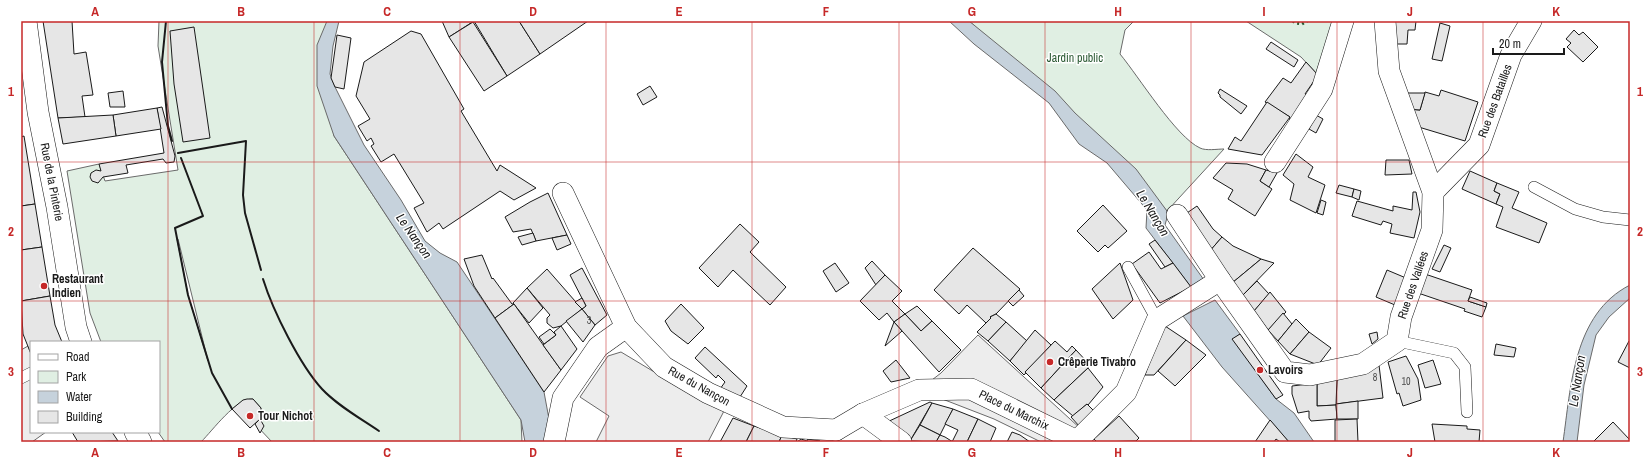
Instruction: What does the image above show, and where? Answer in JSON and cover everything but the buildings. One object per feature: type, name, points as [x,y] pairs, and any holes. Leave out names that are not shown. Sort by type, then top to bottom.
[{"type":"street","name":"Rue de la Pinterie","points":[[26,21],[38,112],[58,207],[76,327],[81,341]]},
{"type":"street","points":[[1276,162],[1322,89],[1343,21]]},
{"type":"street","name":"Rue des Vallées","points":[[1385,21],[1389,71],[1433,192],[1432,230],[1401,317],[1398,341]]},
{"type":"street","name":"Rue des Batailles","points":[[1433,192],[1479,145],[1511,55],[1531,21]]},
{"type":"street","name":"Rue du Nançon","points":[[563,193],[626,327],[664,367],[708,393],[783,427],[834,436]]},
{"type":"street","points":[[1177,215],[1215,282],[1286,372],[1310,375],[1363,364],[1398,341]]},
{"type":"street","points":[[1078,441],[1126,392],[1164,315],[1215,282]]},
{"type":"street","points":[[554,442],[563,398],[598,347],[626,327]]},
{"type":"street","name":"Place du Marchix","points":[[834,436],[864,414],[919,390],[971,388],[1078,441]]},
{"type":"street","points":[[864,414],[901,442]]},
{"type":"street","points":[[136,433],[141,442]]},
{"type":"lane","points":[[1534,187],[1575,209],[1603,217],[1630,220]]},
{"type":"lane","points":[[1128,266],[1164,315]]},
{"type":"lane","points":[[1398,341],[1454,353],[1464,367],[1467,412]]},
{"type":"lane","points":[[21,378],[30,374]]},
{"type":"green space","points":[[159,21],[332,21],[320,55],[334,136],[521,420],[522,442],[272,442],[255,424],[260,419],[261,408],[253,399],[246,400],[232,409],[201,442],[165,442],[159,433],[160,433],[160,341],[101,341],[90,313],[67,171],[99,164],[105,181],[178,170],[158,46]],"holes":[[[177,239],[178,239],[208,361],[188,295]]]},
{"type":"green space","name":"Jardin public","points":[[969,21],[1134,21],[1125,30],[1120,54],[1158,106],[1190,142],[1202,149],[1224,149],[1167,211],[1096,133]]},
{"type":"green space","points":[[1246,21],[1334,21],[1316,73],[1301,57]]},
{"type":"shaded area","points":[[978,335],[1093,440],[1092,442],[1041,442],[994,419],[919,390],[941,373]]},
{"type":"shaded area","points":[[28,346],[30,351],[30,433],[45,433],[32,442],[21,442],[21,350]]},
{"type":"shaded area","points":[[621,352],[706,403],[724,411],[708,442],[596,442],[609,416],[580,397],[608,356]]},
{"type":"water","name":"Le Nançon","points":[[327,21],[339,21],[333,46],[330,74],[364,145],[401,200],[425,241],[440,253],[457,262],[544,392],[549,419],[545,442],[525,442],[521,420],[334,136],[317,86],[317,45]]},
{"type":"water","name":"Le Nançon","points":[[949,21],[969,21],[1055,91],[1075,113],[1136,169],[1167,211],[1168,214],[1165,225],[1204,280],[1191,287],[1146,228],[1147,210],[1107,163],[1079,144],[1049,103],[974,44]]},
{"type":"water","name":"Le Nançon","points":[[1630,285],[1630,298],[1609,317],[1596,335],[1584,385],[1577,442],[1563,442],[1573,376],[1578,354],[1586,333],[1597,314],[1611,298]]},
{"type":"water","points":[[1215,300],[1240,334],[1233,339],[1276,399],[1294,413],[1314,442],[1289,442],[1222,367],[1183,316]]},
{"type":"hedge","points":[[1293,21],[1295,23],[1302,24],[1307,21]]},
{"type":"wall","points":[[166,21],[162,62],[168,126],[172,141]]},
{"type":"wall","points":[[178,153],[246,141],[243,195],[245,213],[261,270]]},
{"type":"wall","points":[[181,158],[203,216],[175,228],[188,295],[212,373],[232,409]]},
{"type":"wall","points":[[263,279],[280,322],[296,352],[314,379],[335,401],[349,412],[379,431]]},
{"type":"place","name":"Restaurant Indien","points":[[44,286]]},
{"type":"place","name":"Crêperie Tivabro","points":[[1050,362]]},
{"type":"place","name":"Lavoirs","points":[[1260,370]]},
{"type":"place","name":"Tour Nichot","points":[[250,416]]}]
